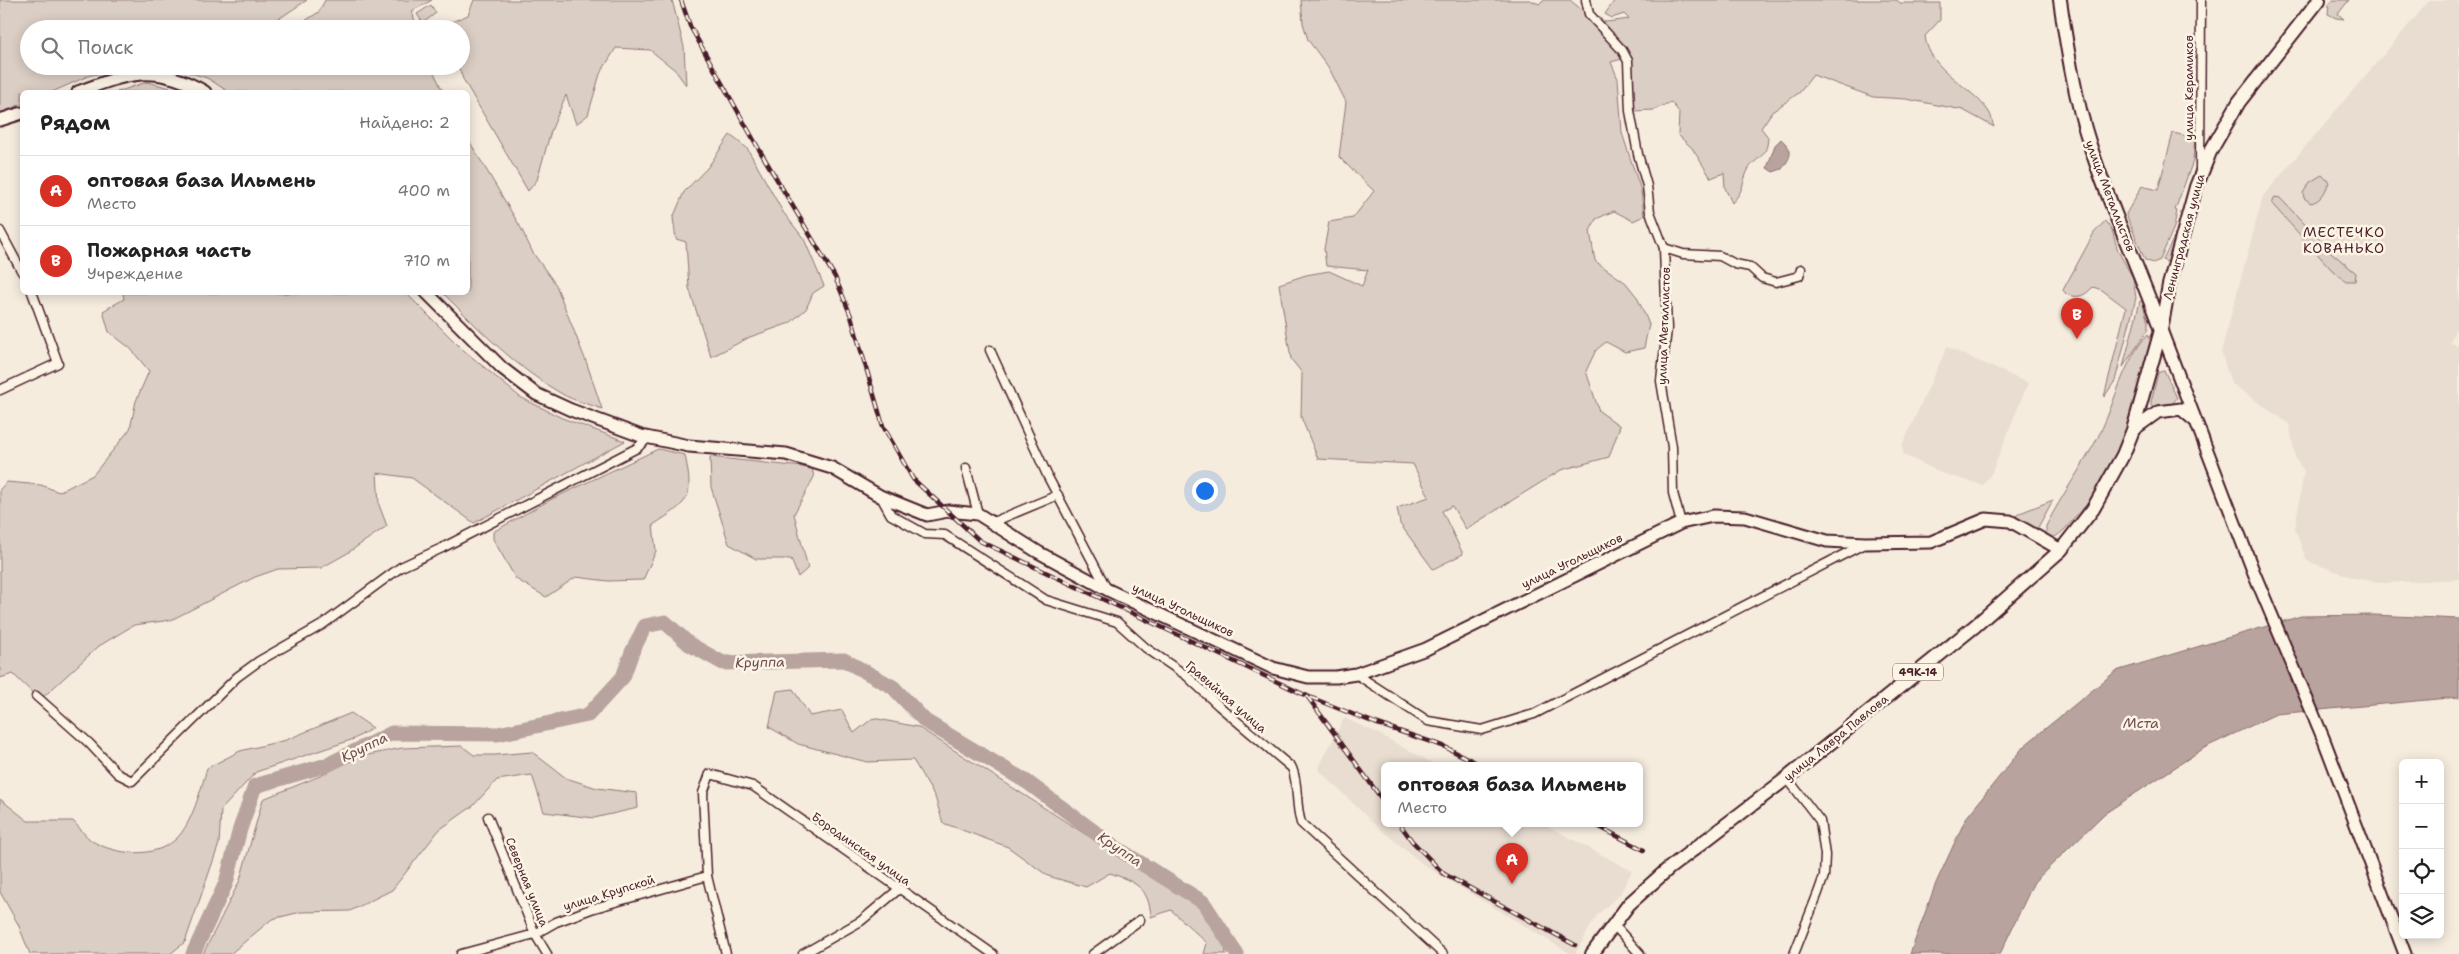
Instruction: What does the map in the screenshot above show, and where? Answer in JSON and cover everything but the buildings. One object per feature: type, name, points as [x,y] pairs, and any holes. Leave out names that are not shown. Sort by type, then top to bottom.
[{"type":"main road","name":"улица Металлистов","points":[[2060,0],[2075,86],[2089,144],[2110,204],[2143,279],[2161,330]]},
{"type":"main road","name":"Ленинградская улица","points":[[2161,330],[2169,285],[2200,177],[2210,152],[2239,102],[2319,0]]},
{"type":"main road","name":"улица Лавра Павлова","points":[[1592,954],[1629,904],[1668,869],[1787,778],[1975,626],[2061,550],[2093,508],[2123,455],[2133,430],[2161,330]]},
{"type":"street","points":[[1586,0],[1589,14],[1622,50],[1628,61],[1630,111],[1638,154],[1647,186],[1650,212],[1664,248]]},
{"type":"street","name":"улица Керамиков","points":[[2200,177],[2201,0]]},
{"type":"street","points":[[83,90],[121,76],[133,75]]},
{"type":"street","points":[[161,75],[200,90]]},
{"type":"street","points":[[0,120],[20,114]]},
{"type":"street","points":[[0,231],[20,268]]},
{"type":"street","name":"улица Металлистов","points":[[1680,523],[1673,493],[1672,447],[1661,380],[1667,329],[1664,248],[1683,254],[1720,256],[1735,264],[1750,268],[1762,278],[1776,282],[1799,276],[1801,269]]},
{"type":"street","points":[[1666,262],[1683,254]]},
{"type":"street","points":[[0,390],[58,362],[33,295]]},
{"type":"street","points":[[429,295],[502,368],[536,394],[571,410],[648,438],[724,450],[786,454],[832,468],[880,496],[927,515],[948,511],[978,514],[966,468]]},
{"type":"street","points":[[2161,330],[2254,573],[2324,740],[2405,954]]},
{"type":"street","points":[[990,350],[1058,495],[1108,590]]},
{"type":"street","points":[[2133,430],[2158,412],[2181,409],[2196,423]]},
{"type":"street","points":[[36,696],[90,743],[118,774],[132,781],[237,677],[259,661],[322,625],[401,567],[608,463],[636,448],[648,438]]},
{"type":"street","points":[[993,522],[1058,495]]},
{"type":"street","name":"Гравийная улица","points":[[880,496],[891,515],[924,534],[944,535],[1046,600],[1117,622],[1146,648],[1186,676],[1292,768],[1297,780],[1296,806],[1301,823],[1444,954]]},
{"type":"street","name":"улица Угольщиков","points":[[978,514],[1038,552],[1108,590],[1272,668],[1308,676],[1336,677],[1356,674],[1426,649],[1680,523],[1714,516],[1744,517],[1827,541],[1865,543],[1932,542],[1986,519],[2010,521],[2061,550]]},
{"type":"street","points":[[1356,674],[1428,721],[1482,730],[1534,714],[1865,543]]},
{"type":"street","name":"Бородинская улица","points":[[707,876],[703,794],[710,774],[753,786],[993,954]]},
{"type":"street","points":[[1787,778],[1820,821],[1825,855],[1824,876],[1794,954]]},
{"type":"street","name":"Северная улица","points":[[488,817],[535,934],[547,954]]},
{"type":"street","points":[[707,876],[726,954]]},
{"type":"street","name":"улица Крупской","points":[[461,954],[535,934],[556,922],[591,909],[707,876]]},
{"type":"street","points":[[803,954],[861,921],[898,889]]},
{"type":"street","points":[[1093,954],[1140,920]]},
{"type":"street","points":[[1613,924],[1640,954]]},
{"type":"shaded area","points":[[0,0],[307,0],[280,18],[273,20],[20,20],[20,75],[92,75],[56,90],[20,90],[20,105],[0,113]]},
{"type":"shaded area","points":[[325,0],[432,0],[412,11],[414,20],[306,20],[319,12]]},
{"type":"shaded area","points":[[474,0],[672,0],[684,47],[686,85],[675,70],[650,50],[616,48],[600,74],[588,115],[576,124],[566,95],[551,131],[537,180],[528,191],[461,75],[470,75],[470,20],[456,20],[468,15]]},
{"type":"shaded area","points":[[1301,0],[1530,0],[1539,4],[1543,0],[1570,0],[1594,20],[1607,22],[1629,19],[1624,14],[1612,18],[1605,14],[1615,0],[1897,0],[1900,3],[1940,3],[1940,20],[1925,36],[1928,48],[1942,68],[1981,102],[1990,114],[1994,127],[1963,110],[1906,99],[1873,97],[1813,75],[1800,92],[1772,112],[1761,128],[1768,137],[1766,150],[1748,170],[1741,190],[1732,203],[1725,188],[1724,173],[1711,178],[1692,148],[1678,135],[1679,112],[1671,102],[1654,110],[1634,111],[1631,74],[1622,59],[1611,62],[1618,79],[1622,133],[1641,191],[1644,216],[1633,221],[1614,211],[1596,219],[1590,231],[1595,261],[1626,283],[1637,297],[1649,324],[1644,348],[1625,352],[1606,342],[1596,350],[1586,371],[1599,411],[1620,426],[1609,457],[1561,470],[1466,529],[1452,506],[1442,511],[1463,554],[1433,569],[1400,524],[1397,508],[1429,497],[1413,464],[1318,459],[1301,417],[1302,373],[1291,359],[1279,284],[1306,275],[1329,271],[1362,286],[1368,270],[1326,266],[1324,249],[1329,222],[1353,218],[1374,191],[1339,157],[1346,102],[1329,68],[1308,40],[1303,23]]},
{"type":"shaded area","points":[[2332,0],[2349,0],[2338,14],[2344,19],[2328,14],[2329,4]]},
{"type":"shaded area","points":[[2430,0],[2459,0],[2459,321],[2450,343],[2459,345],[2459,579],[2385,583],[2354,578],[2307,561],[2295,529],[2304,471],[2296,460],[2289,424],[2231,383],[2221,352],[2263,196]]},
{"type":"shaded area","points":[[431,5],[436,13],[427,20],[421,20],[417,14]]},
{"type":"shaded area","points":[[197,75],[435,75],[442,90],[226,90],[207,78]]},
{"type":"shaded area","points":[[147,82],[179,90],[123,90]]},
{"type":"shaded area","points":[[2173,133],[2195,138],[2193,161],[2175,210],[2177,211],[2174,227],[2160,260],[2153,263],[2145,260],[2126,214],[2142,186],[2158,190]]},
{"type":"shaded area","points":[[730,135],[747,148],[783,212],[804,239],[824,286],[813,293],[806,309],[790,323],[750,337],[711,357],[689,288],[686,242],[676,239],[673,218],[684,192],[708,167]]},
{"type":"shaded area","points":[[470,142],[521,228],[533,253],[556,285],[587,364],[602,409],[577,401],[545,384],[499,348],[445,295],[470,295]]},
{"type":"shaded area","points":[[2322,175],[2329,182],[2320,198],[2311,203],[2304,198],[2303,193],[2310,182]]},
{"type":"shaded area","points":[[2275,197],[2280,198],[2332,253],[2356,273],[2355,281],[2346,281],[2332,270],[2272,204]]},
{"type":"shaded area","points":[[2105,221],[2112,230],[2118,251],[2133,278],[2136,298],[2115,381],[2104,397],[2126,308],[2102,290],[2093,287],[2078,296],[2066,294],[2063,290],[2094,233]]},
{"type":"shaded area","points":[[2180,225],[2171,259],[2166,262],[2163,260]]},
{"type":"shaded area","points":[[123,295],[408,295],[461,348],[520,397],[562,418],[625,441],[474,523],[412,478],[377,473],[379,505],[387,526],[346,554],[321,568],[278,569],[255,577],[171,620],[134,625],[99,646],[40,700],[13,674],[0,678],[0,489],[7,482],[41,485],[59,492],[93,475],[130,429],[136,401],[149,371],[130,348],[109,332],[103,311],[124,299]]},
{"type":"shaded area","points":[[2140,301],[2142,301],[2148,322],[2148,330],[2123,367]]},
{"type":"shaded area","points":[[2148,334],[2151,341],[2136,396],[2110,471],[2101,486],[2065,529],[2051,539],[2046,532],[2046,526],[2094,445],[2126,369],[2139,345]]},
{"type":"shaded area","points":[[1947,347],[2028,383],[1992,472],[1983,485],[1944,474],[1904,455],[1902,446]]},
{"type":"shaded area","points":[[2164,370],[2177,398],[2172,404],[2151,406],[2158,373]]},
{"type":"shaded area","points":[[658,449],[685,455],[689,491],[682,504],[653,525],[656,551],[643,580],[608,581],[576,577],[546,597],[516,579],[493,539],[493,532],[550,500]]},
{"type":"shaded area","points":[[710,457],[812,468],[814,477],[794,514],[808,568],[798,577],[791,559],[756,559],[729,544],[711,487]]},
{"type":"shaded area","points":[[2053,500],[2036,531],[2013,518],[2020,513]]},
{"type":"shaded area","points":[[793,689],[810,716],[842,710],[854,733],[873,718],[918,727],[1199,907],[1225,946],[1226,954],[1204,954],[1207,943],[1171,910],[1151,917],[1150,907],[1144,892],[1127,879],[1110,873],[1086,887],[1048,876],[1008,847],[943,823],[935,797],[913,760],[867,762],[798,744],[769,727],[777,691]]},
{"type":"shaded area","points":[[351,713],[373,728],[354,739],[256,772],[221,810],[219,844],[185,942],[170,954],[30,954],[18,924],[0,892],[0,799],[28,821],[73,821],[92,841],[102,846],[123,852],[135,853],[157,850],[176,839],[187,825],[207,768],[240,751],[286,740]]},
{"type":"shaded area","points":[[1344,718],[1377,733],[1430,762],[1381,762],[1381,827],[1550,827],[1632,871],[1620,894],[1597,915],[1575,954],[1571,954],[1425,866],[1372,822],[1318,769]]},
{"type":"shaded area","points":[[462,746],[474,755],[532,752],[566,778],[597,788],[637,793],[638,808],[594,818],[544,812],[532,775],[497,780],[473,806],[439,830],[392,890],[350,911],[301,912],[272,919],[230,954],[203,954],[240,880],[263,799],[320,776],[358,757],[402,748]]},
{"type":"water","points":[[1781,139],[1790,150],[1790,157],[1782,169],[1773,172],[1767,168],[1775,145]]},
{"type":"water","name":"Мста","points":[[2374,615],[2459,619],[2459,697],[2276,714],[2206,747],[2104,814],[2034,882],[2000,954],[1910,954],[1936,883],[1966,818],[2024,746],[2116,671],[2301,616]]},
{"type":"waterway","name":"Круппа","points":[[193,954],[226,883],[240,829],[255,786],[327,765],[392,733],[498,734],[588,715],[623,677],[632,652],[645,626],[665,622],[689,644],[723,663],[844,660],[893,687],[925,721],[1027,782],[1115,847],[1203,902],[1237,954]]},
{"type":"railway","points":[[681,0],[690,26],[760,151],[835,277],[851,316],[883,426],[913,479],[980,541],[1307,696],[1375,723],[1443,746],[1475,762]]},
{"type":"railway","points":[[1307,696],[1381,798]]},
{"type":"railway","points":[[1402,827],[1412,841],[1444,874],[1575,945]]},
{"type":"railway","points":[[1600,827],[1644,850]]},
{"type":"place","name":"Пожарная часть","points":[[2077,339]]},
{"type":"place","name":"оптовая база Ильмень","points":[[1512,884]]},
{"type":"district","name":"МЕСТЕЧКО КОВАНЬКО","points":[[2344,240]]}]
